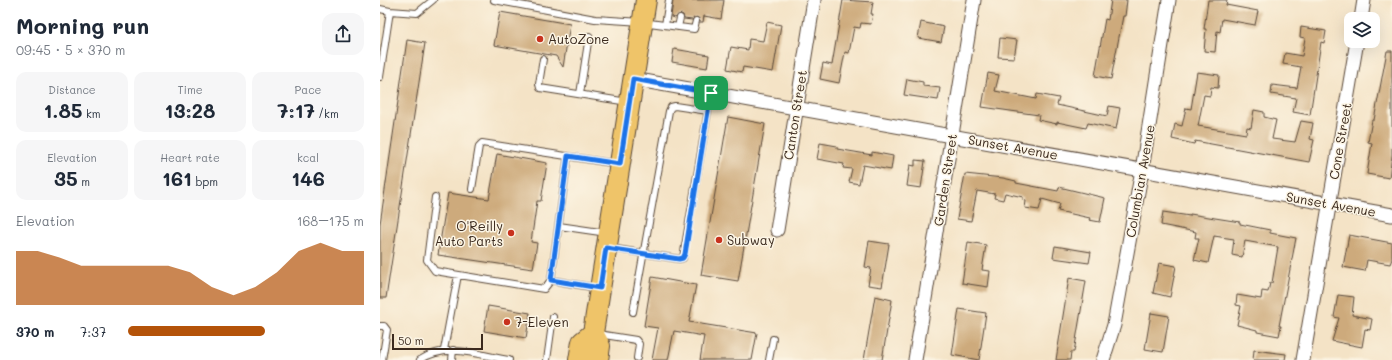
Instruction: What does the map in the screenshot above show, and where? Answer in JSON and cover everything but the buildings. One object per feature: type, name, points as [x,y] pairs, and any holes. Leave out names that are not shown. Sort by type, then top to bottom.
[{"type":"main road","points":[[579,360],[582,342],[592,333],[646,0]]},
{"type":"main road","points":[[592,333],[600,346],[598,360]]},
{"type":"street","name":"Canton Street","points":[[777,230],[814,0]]},
{"type":"street","name":"Garden Street","points":[[916,360],[974,0]]},
{"type":"street","name":"Columbian Avenue","points":[[1103,360],[1114,325],[1142,170],[1169,0]]},
{"type":"street","points":[[1362,12],[1364,0]]},
{"type":"street","name":"Cone Street","points":[[1303,360],[1356,48]]},
{"type":"street","name":"Sunset Avenue","points":[[633,79],[1392,215]]},
{"type":"lane","points":[[380,9],[417,12],[433,0]]},
{"type":"lane","points":[[494,0],[595,19],[642,22],[694,29],[696,21]]},
{"type":"lane","points":[[666,25],[669,0]]},
{"type":"lane","points":[[380,76],[390,11]]},
{"type":"lane","points":[[678,27],[680,18]]},
{"type":"lane","points":[[580,94],[589,36]]},
{"type":"lane","points":[[543,59],[538,84],[540,88],[629,102]]},
{"type":"lane","points":[[559,226],[607,240],[644,254],[679,259],[683,258],[685,254],[711,93]]},
{"type":"lane","points":[[633,312],[669,111],[671,107],[675,106],[708,111]]},
{"type":"lane","points":[[472,190],[478,146],[482,143],[620,164]]},
{"type":"lane","points":[[435,197],[427,260],[435,271],[544,289],[551,280],[568,156]]},
{"type":"lane","points":[[444,350],[458,275]]},
{"type":"lane","points":[[551,280],[600,288]]},
{"type":"lane","points":[[546,360],[553,317]]},
{"type":"lane","points":[[380,326],[384,326],[387,330],[382,360]]},
{"type":"lane","points":[[592,333],[636,340],[639,344],[637,358]]},
{"type":"lane","points":[[769,360],[773,339]]},
{"type":"lane","points":[[420,360],[428,355],[444,350],[453,350],[478,357],[507,360]]},
{"type":"lane","points":[[452,360],[453,350]]},
{"type":"place","name":"AutoZone","points":[[540,39]]},
{"type":"place","name":"O'Reilly Auto Parts","points":[[511,233]]},
{"type":"place","name":"Subway","points":[[719,240]]},
{"type":"place","name":"7-Eleven","points":[[507,322]]},
{"type":"route","points":[[633,79],[711,93],[685,254],[683,258],[679,259],[606,248],[600,288],[551,280],[568,156],[620,164],[633,79]]}]
